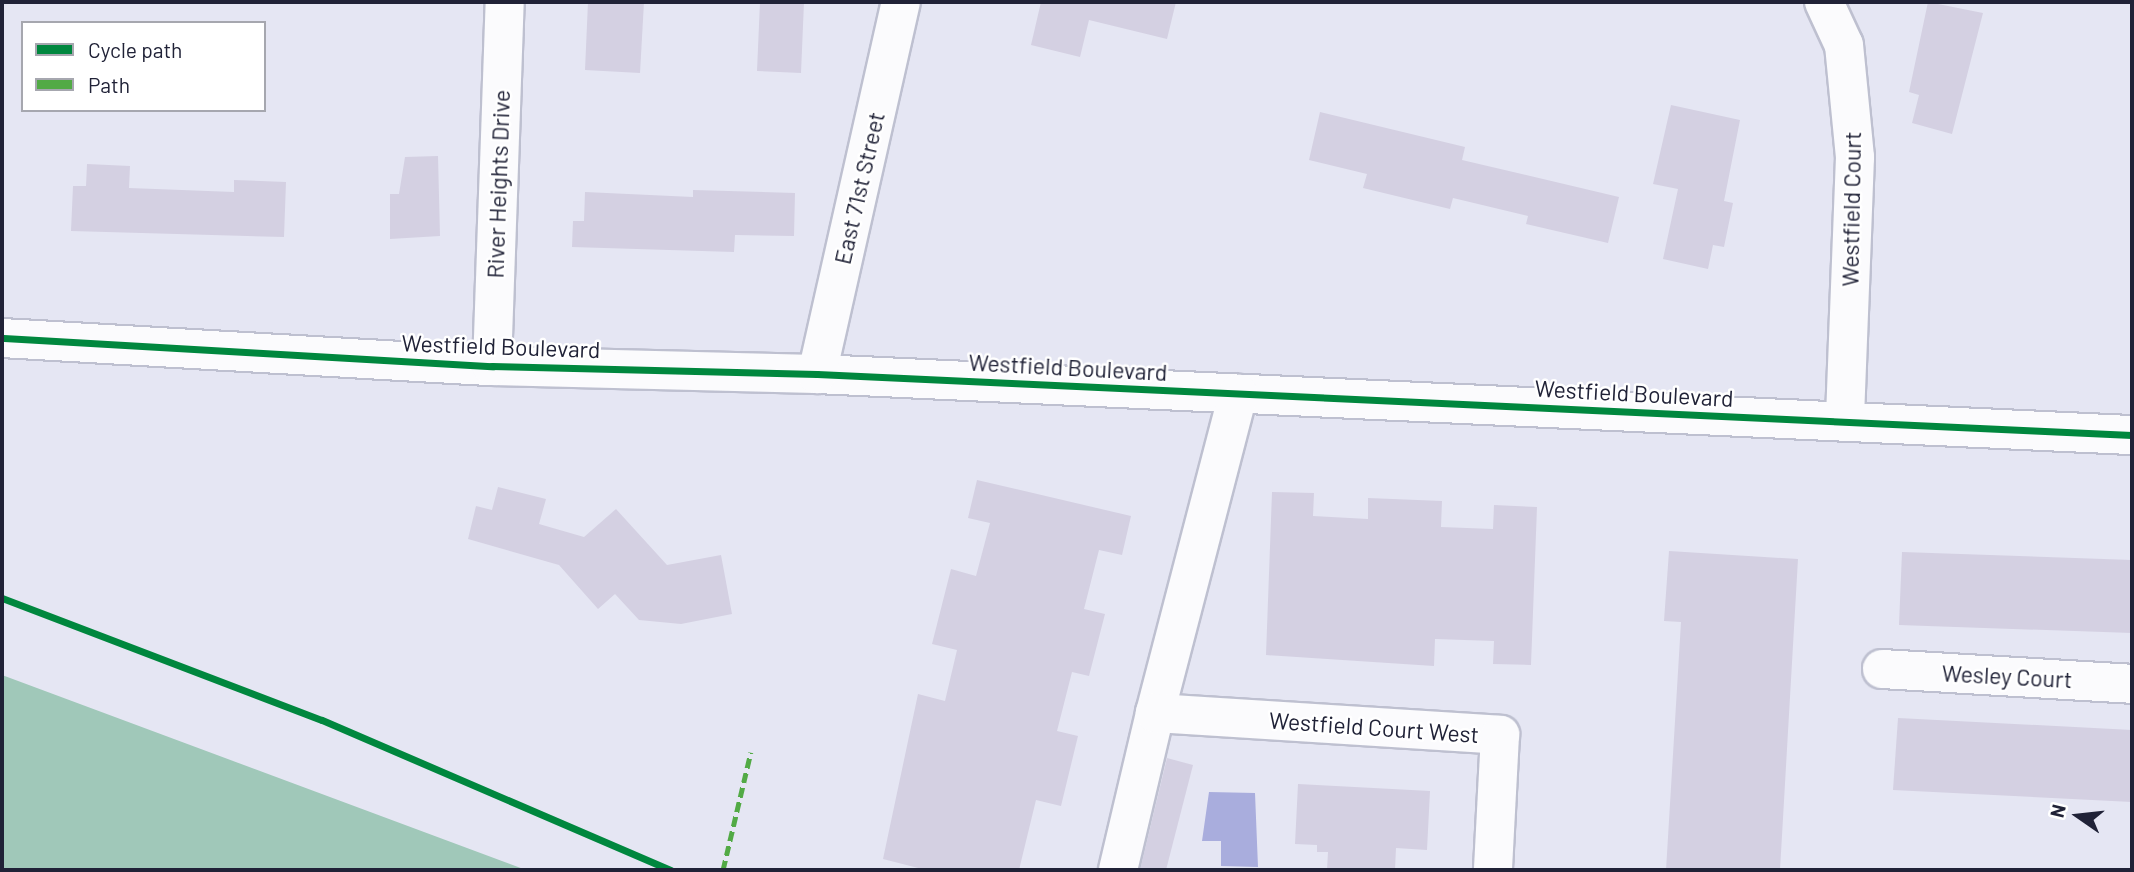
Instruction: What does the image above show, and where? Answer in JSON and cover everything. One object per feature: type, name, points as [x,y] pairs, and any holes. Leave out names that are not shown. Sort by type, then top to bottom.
[{"type":"street","name":"River Heights Drive","points":[[492,366],[505,2]]},
{"type":"street","name":"East 71st Street","points":[[817,374],[901,2]]},
{"type":"street","name":"Westfield Court","points":[[1824,2],[1844,45],[1855,157],[1845,420]]},
{"type":"street","name":"Westfield Boulevard","points":[[2,338],[492,366],[817,374],[2132,435]]},
{"type":"street","points":[[1118,870],[1155,713],[1238,394]]},
{"type":"street","name":"Wesley Court","points":[[1882,669],[2132,684]]},
{"type":"street","name":"Westfield Court West","points":[[1155,713],[1500,735],[1493,870]]},
{"type":"green space","points":[[2,675],[526,870],[2,870]]},
{"type":"water","points":[[1209,792],[1255,793],[1258,867],[1221,866],[1221,841],[1202,841]]},
{"type":"building","points":[[588,2],[644,2],[640,73],[585,70]]},
{"type":"building","points":[[760,2],[804,2],[801,73],[757,71]]},
{"type":"building","points":[[1041,2],[1176,2],[1167,39],[1089,20],[1080,57],[1031,45]]},
{"type":"building","points":[[1928,2],[1983,13],[1952,134],[1912,123],[1919,95],[1909,92]]},
{"type":"building","points":[[1671,105],[1740,120],[1724,201],[1733,203],[1724,247],[1713,245],[1708,269],[1663,259],[1678,189],[1653,184]]},
{"type":"building","points":[[1320,112],[1465,147],[1462,160],[1619,197],[1608,243],[1526,224],[1528,216],[1453,198],[1450,209],[1363,188],[1367,174],[1309,160]]},
{"type":"building","points":[[438,156],[440,236],[390,239],[390,194],[399,194],[405,157]]},
{"type":"building","points":[[87,164],[130,166],[129,188],[234,192],[234,180],[286,182],[284,237],[71,231],[73,186],[86,186]]},
{"type":"building","points":[[693,190],[795,193],[794,236],[735,235],[734,252],[572,247],[573,221],[584,221],[585,192],[693,197]]},
{"type":"building","points":[[977,480],[1131,516],[1122,555],[1099,550],[1084,609],[1105,614],[1089,676],[1072,672],[1057,731],[1078,736],[1061,806],[1036,800],[1019,870],[926,870],[883,859],[918,694],[945,701],[957,650],[932,644],[951,569],[976,576],[990,523],[968,518]]},
{"type":"building","points":[[498,487],[546,499],[539,524],[584,537],[616,509],[667,565],[721,555],[732,614],[681,624],[639,620],[615,594],[598,609],[559,565],[468,539],[476,506],[492,510]]},
{"type":"building","points":[[1272,492],[1314,493],[1313,516],[1368,519],[1368,498],[1442,501],[1441,527],[1493,529],[1494,505],[1537,507],[1531,665],[1493,664],[1494,641],[1435,639],[1434,666],[1266,655]]},
{"type":"building","points":[[1669,551],[1798,559],[1780,870],[1666,870],[1681,622],[1664,621]]},
{"type":"building","points":[[1902,552],[2132,560],[2132,633],[1899,625]]},
{"type":"building","points":[[1898,718],[2132,730],[2132,802],[1893,790]]},
{"type":"building","points":[[1167,758],[1193,765],[1166,870],[1140,870]]},
{"type":"building","points":[[1298,784],[1430,791],[1427,850],[1396,848],[1395,870],[1327,870],[1328,852],[1317,852],[1317,845],[1295,844]]},
{"type":"marked path","points":[[723,870],[751,752]]},
{"type":"cycle path","points":[[2,338],[492,366],[817,374],[2132,435]]},
{"type":"cycle path","points":[[2,598],[322,720],[671,870]]}]
